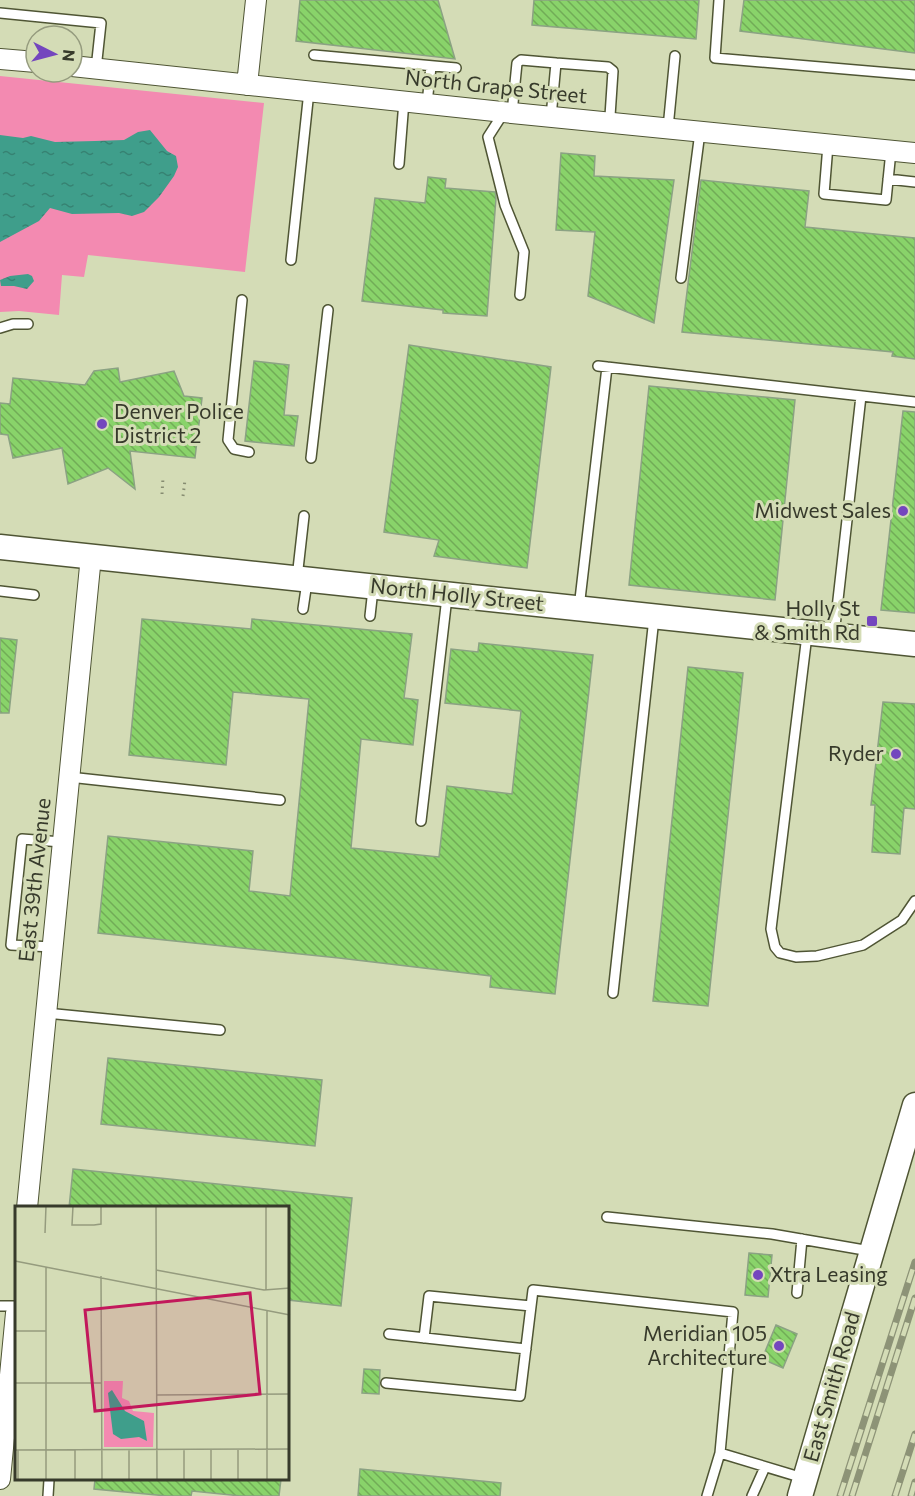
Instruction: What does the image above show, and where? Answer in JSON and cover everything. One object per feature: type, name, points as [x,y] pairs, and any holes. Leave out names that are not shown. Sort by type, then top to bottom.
[{"type":"street","points":[[247,85],[256,0]]},
{"type":"street","points":[[0,59],[24,61]]},
{"type":"street","name":"North Grape Street","points":[[84,68],[508,113],[915,153]]},
{"type":"street","name":"North Holly Street","points":[[0,547],[915,644]]},
{"type":"street","name":"East 39th Avenue","points":[[27,1206],[91,556]]},
{"type":"street","name":"East Smith Road","points":[[802,1487],[915,1106]]},
{"type":"street","points":[[0,1479],[3,1414],[15,1321]]},
{"type":"lane","points":[[719,0],[715,58],[915,75]]},
{"type":"lane","points":[[0,13],[101,23],[96,69]]},
{"type":"lane","points":[[314,54],[456,68]]},
{"type":"lane","points":[[668,128],[675,56]]},
{"type":"lane","points":[[520,295],[524,252],[505,205],[488,137],[508,113],[517,63],[521,60],[608,67],[613,71],[610,116]]},
{"type":"lane","points":[[551,117],[556,63]]},
{"type":"lane","points":[[427,103],[431,67]]},
{"type":"lane","points":[[291,260],[309,91]]},
{"type":"lane","points":[[399,164],[404,101]]},
{"type":"lane","points":[[681,278],[699,132]]},
{"type":"lane","points":[[828,145],[824,194],[886,200],[891,151]]},
{"type":"lane","points":[[888,179],[915,182],[915,174]]},
{"type":"lane","points":[[242,300],[228,440],[234,449],[249,452]]},
{"type":"lane","points":[[310,458],[328,310]]},
{"type":"lane","points":[[0,328],[13,324],[28,324]]},
{"type":"lane","points":[[579,608],[602,366],[915,402]]},
{"type":"lane","points":[[834,635],[861,396]]},
{"type":"lane","points":[[303,609],[304,516]]},
{"type":"lane","points":[[370,616],[373,586]]},
{"type":"lane","points":[[0,591],[34,595]]},
{"type":"lane","points":[[421,822],[448,594]]},
{"type":"lane","points":[[613,993],[655,616]]},
{"type":"lane","points":[[807,632],[771,929],[775,947],[780,953],[795,957],[817,956],[863,945],[902,920],[915,901]]},
{"type":"lane","points":[[69,777],[280,800]]},
{"type":"lane","points":[[53,947],[11,945],[22,840],[62,842]]},
{"type":"lane","points":[[46,1013],[220,1030]]},
{"type":"lane","points":[[607,1217],[772,1234],[872,1251]]},
{"type":"lane","points":[[797,1293],[802,1239]]},
{"type":"lane","points":[[386,1383],[520,1396],[534,1290],[733,1312],[720,1453],[707,1496]]},
{"type":"lane","points":[[424,1338],[429,1296],[531,1306]]},
{"type":"lane","points":[[389,1334],[526,1349]]},
{"type":"lane","points":[[720,1453],[765,1467],[802,1487]]},
{"type":"lane","points":[[752,1496],[765,1467]]},
{"type":"lane","points":[[48,1496],[49,1481]]},
{"type":"path","points":[[162,494],[163,478]]},
{"type":"path","points":[[183,496],[185,480]]},
{"type":"shaded area","points":[[0,76],[24,78],[24,84],[78,84],[264,103],[245,272],[88,255],[84,277],[62,275],[59,315],[19,311],[0,312]]},
{"type":"water","points":[[150,130],[167,151],[176,156],[178,167],[159,197],[144,212],[132,216],[119,213],[72,214],[50,208],[39,221],[0,242],[0,135],[23,138],[31,136],[55,142],[95,141],[124,140],[138,132]]},
{"type":"water","points":[[28,274],[34,281],[27,289],[1,286],[0,280],[10,276]]},
{"type":"building","points":[[300,0],[438,0],[455,59],[296,41]]},
{"type":"building","points":[[534,0],[699,0],[696,39],[532,25]]},
{"type":"building","points":[[744,0],[915,0],[915,53],[740,31]]},
{"type":"building","points":[[561,153],[595,156],[594,176],[674,180],[654,323],[588,296],[595,232],[556,230]]},
{"type":"building","points":[[428,177],[446,179],[445,188],[495,192],[487,316],[443,313],[443,310],[362,301],[375,198],[425,203]]},
{"type":"building","points":[[701,180],[809,191],[805,227],[915,238],[915,359],[892,356],[893,352],[682,332]]},
{"type":"building","points":[[409,345],[551,367],[527,568],[434,556],[439,540],[384,532]]},
{"type":"building","points":[[254,361],[289,365],[284,415],[298,416],[294,446],[245,441]]},
{"type":"building","name":"Denver Police District 2","points":[[118,368],[120,382],[174,371],[184,396],[202,398],[195,458],[130,451],[135,489],[108,468],[68,484],[62,448],[13,458],[8,435],[0,434],[0,403],[10,404],[13,378],[85,385],[94,371]]},
{"type":"building","points":[[649,386],[795,400],[775,600],[629,585]]},
{"type":"building","name":"Midwest Sales","points":[[903,411],[915,412],[915,613],[881,610]]},
{"type":"building","points":[[142,619],[251,629],[252,619],[412,634],[404,698],[418,700],[413,745],[361,739],[351,848],[439,857],[447,786],[512,794],[521,711],[445,703],[451,649],[478,652],[479,643],[593,655],[555,994],[490,987],[491,976],[98,933],[108,836],[253,851],[249,891],[290,896],[309,699],[233,692],[226,765],[129,755]]},
{"type":"building","points":[[0,638],[17,640],[9,713],[0,713]]},
{"type":"building","points":[[688,667],[743,673],[708,1006],[653,1001]]},
{"type":"building","name":"Ryder","points":[[883,702],[915,704],[915,809],[904,808],[900,854],[872,852],[875,805],[871,805]]},
{"type":"building","points":[[108,1058],[322,1080],[315,1146],[101,1124]]},
{"type":"building","points":[[73,1169],[352,1198],[341,1306],[290,1300],[290,1206],[69,1206]]},
{"type":"building","name":"Xtra Leasing","points":[[749,1253],[772,1255],[768,1297],[745,1295]]},
{"type":"building","name":"Meridian 105 Architecture","points":[[776,1325],[797,1334],[783,1368],[762,1359]]},
{"type":"building","points":[[364,1369],[380,1370],[379,1394],[362,1393]]},
{"type":"building","points":[[360,1469],[501,1483],[500,1496],[358,1496]]},
{"type":"building","points":[[95,1481],[281,1481],[279,1496],[241,1496],[192,1491],[191,1496],[167,1496],[94,1489]]},
{"type":"railway","points":[[840,1496],[915,1262]]},
{"type":"railway","points":[[852,1496],[915,1298]]},
{"type":"railway","points":[[895,1496],[915,1434]]},
{"type":"railway","points":[[911,1496],[915,1482]]},
{"type":"place","name":"Denver Police District 2","points":[[102,424]]},
{"type":"place","name":"Midwest Sales","points":[[903,511]]},
{"type":"place","name":"Holly St & Smith Rd","points":[[872,621]]},
{"type":"place","name":"Ryder","points":[[896,754]]},
{"type":"place","name":"Xtra Leasing","points":[[758,1275]]},
{"type":"place","name":"Meridian 105 Architecture","points":[[779,1346]]}]
